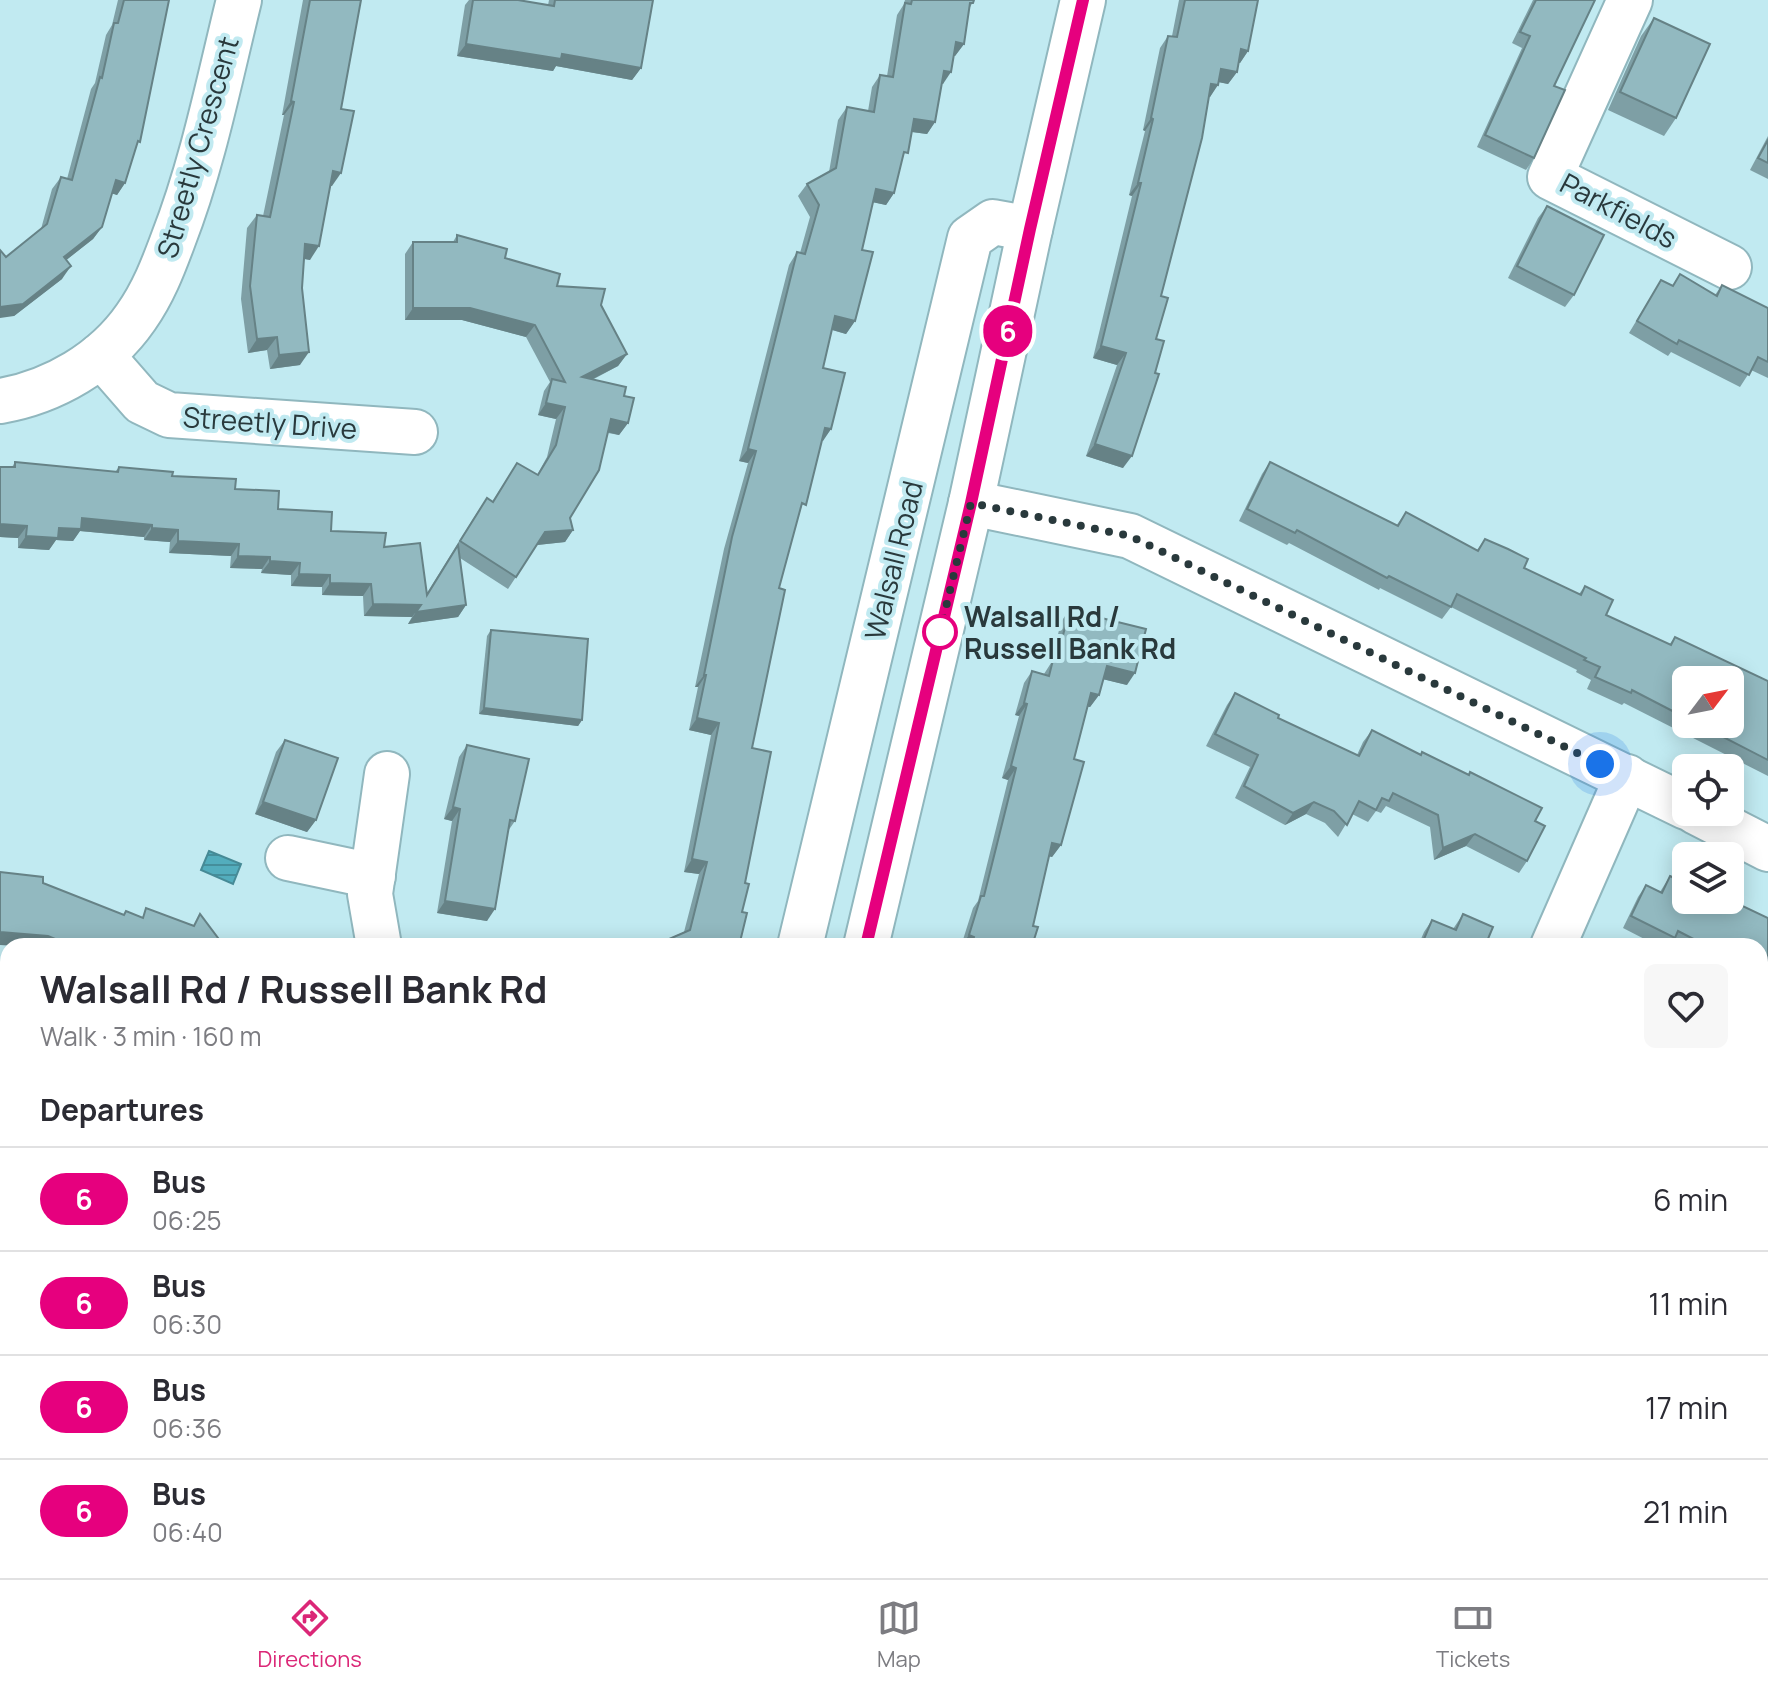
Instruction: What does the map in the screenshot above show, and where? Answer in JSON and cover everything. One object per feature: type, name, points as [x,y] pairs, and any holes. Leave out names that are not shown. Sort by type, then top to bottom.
[{"type":"street","name":"Streetly Crescent","points":[[0,401],[19,398],[59,382],[101,355],[136,319],[163,267],[185,207],[208,130],[239,0]]},
{"type":"street","points":[[868,938],[971,503],[1083,0]]},
{"type":"street","name":"Parkfields","points":[[1630,0],[1550,177],[1729,267]]},
{"type":"street","name":"Walsall Road","points":[[802,938],[970,238],[993,222],[1030,229]]},
{"type":"street","name":"Streetly Drive","points":[[101,355],[142,402],[169,415],[415,432]]},
{"type":"street","points":[[971,503],[1130,536],[1672,800]]},
{"type":"street","points":[[378,938],[370,894],[387,774]]},
{"type":"street","points":[[1557,938],[1627,777]]},
{"type":"street","points":[[1723,826],[1768,849]]},
{"type":"street","points":[[288,858],[373,876]]},
{"type":"water","points":[[209,851],[241,864],[233,884],[201,870]]},
{"type":"building","points":[[124,0],[169,0],[140,142],[125,183],[116,180],[102,227],[64,257],[71,266],[23,304],[0,307],[0,250],[6,257],[47,224],[61,177],[72,180],[102,78],[114,23],[118,23]]},
{"type":"building","points":[[310,0],[361,0],[341,109],[354,111],[341,173],[333,171],[319,246],[305,244],[302,288],[309,352],[279,355],[277,337],[257,339],[250,286],[257,215],[270,217],[294,102],[291,101]]},
{"type":"building","points":[[473,0],[518,0],[554,6],[555,0],[653,0],[641,68],[562,54],[561,59],[466,44]]},
{"type":"building","points":[[912,0],[974,0],[970,3],[964,44],[956,42],[951,72],[944,71],[935,122],[914,119],[908,153],[904,152],[894,193],[876,189],[862,250],[873,252],[855,321],[835,316],[823,368],[845,373],[831,429],[825,428],[806,505],[802,503],[779,588],[785,590],[752,748],[771,752],[745,883],[749,884],[742,912],[747,913],[741,938],[672,938],[690,930],[707,862],[692,859],[719,723],[697,718],[732,537],[756,451],[748,449],[797,252],[805,254],[819,205],[807,184],[836,168],[847,107],[874,112],[880,75],[893,77],[905,3],[911,4]]},
{"type":"building","points":[[1185,0],[1258,0],[1248,51],[1241,49],[1237,72],[1221,69],[1218,85],[1211,84],[1202,138],[1161,296],[1168,298],[1156,339],[1164,341],[1155,373],[1159,374],[1132,456],[1095,444],[1126,353],[1101,346],[1141,183],[1138,183],[1168,36],[1177,37]]},
{"type":"building","points":[[1536,0],[1595,0],[1554,86],[1565,90],[1534,158],[1485,135],[1530,36],[1520,32]]},
{"type":"building","points":[[1654,18],[1710,44],[1676,118],[1620,92]]},
{"type":"building","points":[[1768,140],[1768,163],[1758,158]]},
{"type":"building","points":[[1547,206],[1604,235],[1574,295],[1517,266]]},
{"type":"building","points":[[457,235],[507,249],[505,258],[560,274],[557,286],[605,289],[601,305],[627,354],[582,377],[626,387],[624,396],[634,398],[628,423],[611,419],[599,470],[570,518],[573,530],[545,532],[516,577],[460,541],[487,498],[493,502],[517,463],[538,475],[556,445],[565,407],[546,403],[552,379],[565,382],[535,325],[470,308],[413,308],[413,242],[457,242]]},
{"type":"building","points":[[1680,274],[1717,296],[1722,285],[1768,308],[1768,362],[1758,357],[1749,375],[1679,340],[1677,344],[1637,321],[1661,280],[1673,286]]},
{"type":"building","points":[[15,462],[118,472],[119,467],[173,472],[172,476],[236,479],[235,489],[279,491],[278,509],[332,512],[331,531],[386,533],[384,547],[420,543],[427,595],[458,545],[466,605],[416,612],[421,605],[373,604],[371,584],[330,583],[330,575],[299,574],[300,563],[270,561],[270,557],[238,556],[239,544],[178,541],[178,530],[152,528],[152,525],[82,518],[81,529],[59,528],[58,538],[26,536],[27,526],[0,524],[0,467],[15,467]]},
{"type":"building","points":[[1270,462],[1398,526],[1406,512],[1478,551],[1485,539],[1508,549],[1528,559],[1524,568],[1581,595],[1585,586],[1613,600],[1606,615],[1671,645],[1675,637],[1736,666],[1672,666],[1672,711],[1632,690],[1631,693],[1595,677],[1600,667],[1584,660],[1586,658],[1457,594],[1451,607],[1389,576],[1387,578],[1297,530],[1295,533],[1247,509]]},
{"type":"building","points":[[1069,610],[1146,629],[1135,673],[1107,666],[1099,695],[1091,693],[1074,759],[1084,762],[1061,845],[1052,843],[1033,926],[1038,927],[1035,938],[974,938],[969,935],[981,896],[984,896],[1016,768],[1011,766],[1032,671],[1049,676],[1053,660],[1057,661]]},
{"type":"building","points":[[491,630],[588,639],[582,720],[484,708]]},
{"type":"building","points":[[1744,670],[1768,681],[1768,760],[1725,738],[1744,738]]},
{"type":"building","points":[[1235,693],[1279,715],[1278,718],[1359,756],[1372,730],[1421,755],[1422,752],[1469,775],[1470,772],[1542,808],[1535,821],[1545,826],[1527,861],[1475,834],[1443,848],[1438,815],[1393,793],[1389,801],[1382,798],[1376,810],[1359,801],[1347,825],[1334,811],[1314,802],[1293,813],[1244,786],[1258,755],[1215,734]]},
{"type":"building","points":[[285,740],[338,758],[316,820],[263,802]]},
{"type":"building","points":[[467,745],[529,759],[515,821],[510,820],[495,909],[445,901],[460,809],[453,807]]},
{"type":"building","points":[[0,872],[43,877],[43,883],[124,915],[126,911],[143,918],[146,908],[194,926],[200,914],[218,938],[53,938],[0,932]]},
{"type":"building","points":[[1672,877],[1672,914],[1744,914],[1744,907],[1768,918],[1768,938],[1692,938],[1678,931],[1675,938],[1631,916],[1646,885],[1662,893]]},
{"type":"building","points":[[1463,914],[1493,927],[1488,938],[1424,938],[1432,920],[1456,930]]},
{"type":"bus line","name":"6","points":[[868,938],[971,503],[1083,0]]},
{"type":"place","name":"Walsall Rd / Russell Bank Rd","points":[[940,632]]},
{"type":"route","points":[[940,632],[971,503],[1130,536],[1600,764]]}]
